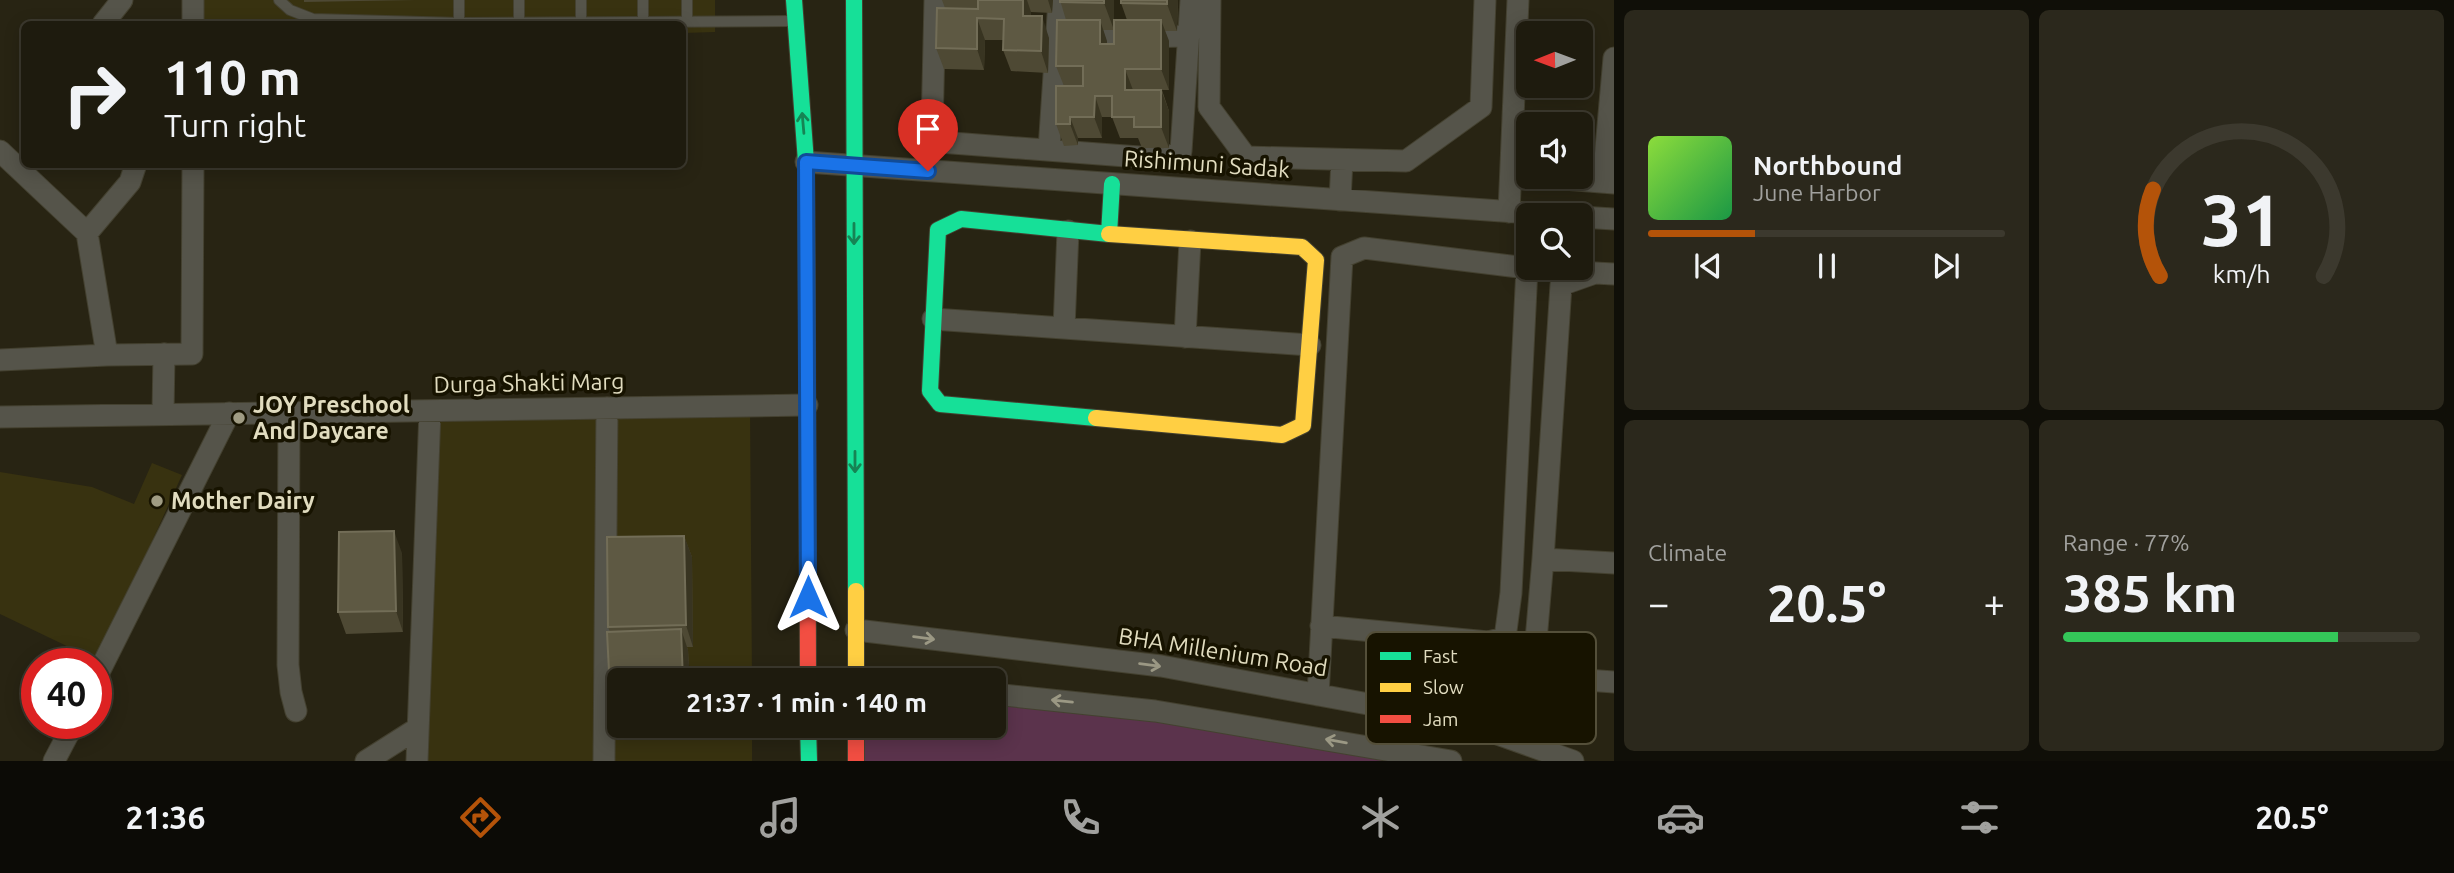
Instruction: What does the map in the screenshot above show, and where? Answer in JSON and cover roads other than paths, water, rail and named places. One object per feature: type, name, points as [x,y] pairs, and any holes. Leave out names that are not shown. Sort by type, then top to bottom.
[{"type":"street","points":[[105,21],[122,0]]},
{"type":"street","points":[[193,0],[193,21]]},
{"type":"street","points":[[794,0],[806,162],[808,668]]},
{"type":"street","points":[[854,0],[856,630],[859,668]]},
{"type":"street","points":[[935,0],[932,130],[939,142],[1166,159],[1181,151],[1191,0]]},
{"type":"street","points":[[1049,150],[1059,0]]},
{"type":"street","points":[[1210,0],[1209,107],[1246,157],[1406,161],[1481,107],[1485,0]]},
{"type":"street","points":[[1518,0],[1519,112]]},
{"type":"street","points":[[1056,38],[1189,36]]},
{"type":"street","points":[[1608,182],[1614,58]]},
{"type":"street","points":[[0,151],[87,233],[107,355]]},
{"type":"street","points":[[1299,197],[1300,159]]},
{"type":"street","points":[[1340,200],[1342,160]]},
{"type":"street","name":"Rishimuni Sadak","points":[[806,162],[1516,213]]},
{"type":"street","points":[[87,233],[130,182],[135,168]]},
{"type":"street","points":[[0,360],[192,354],[193,168]]},
{"type":"street","points":[[1109,234],[1112,184]]},
{"type":"street","points":[[1509,212],[1516,188]]},
{"type":"street","points":[[1593,218],[1614,219]]},
{"type":"street","points":[[961,219],[1109,234],[1302,247],[1317,260],[1303,425],[1282,435],[940,404],[930,391],[938,230],[961,219]]},
{"type":"street","points":[[1064,328],[1068,231]]},
{"type":"street","points":[[1185,337],[1190,241]]},
{"type":"street","points":[[1318,695],[1342,257],[1364,248],[1516,265]]},
{"type":"street","points":[[1593,273],[1614,274]]},
{"type":"street","points":[[1506,632],[1511,593],[1527,280]]},
{"type":"street","points":[[1536,632],[1562,280]]},
{"type":"street","points":[[933,319],[1310,345]]},
{"type":"street","points":[[163,414],[164,355]]},
{"type":"street","name":"Durga Shakti Marg","points":[[0,417],[807,405]]},
{"type":"street","points":[[604,761],[607,408]]},
{"type":"street","points":[[417,761],[430,411]]},
{"type":"street","points":[[111,648],[229,413]]},
{"type":"street","points":[[289,413],[288,665],[296,711]]},
{"type":"street","points":[[1543,559],[1614,562]]},
{"type":"street","points":[[1321,626],[1384,632]]},
{"type":"street","name":"BHA Millenium Road","points":[[856,630],[1161,666],[1366,704]]},
{"type":"street","points":[[1596,681],[1614,682]]},
{"type":"street","points":[[1006,695],[1155,711],[1451,761]]},
{"type":"street","points":[[366,761],[418,728]]},
{"type":"street","points":[[808,738],[809,761]]},
{"type":"street","points":[[856,738],[856,761]]},
{"type":"street","points":[[54,761],[66,739]]},
{"type":"street","name":"BHA Millenium Road","points":[[1527,744],[1573,761]]},
{"type":"lane","points":[[279,0],[290,10],[313,19],[386,21]]},
{"type":"lane","points":[[459,0],[459,21]]},
{"type":"lane","points":[[519,0],[519,21]]},
{"type":"lane","points":[[581,0],[581,21],[794,21]]},
{"type":"lane","points":[[643,0],[643,21]]},
{"type":"lane","points":[[687,0],[687,21]]},
{"type":"place","name":"JOY Preschool And Daycare","points":[[239,418]]},
{"type":"place","name":"Mother Dairy","points":[[157,501]]}]
